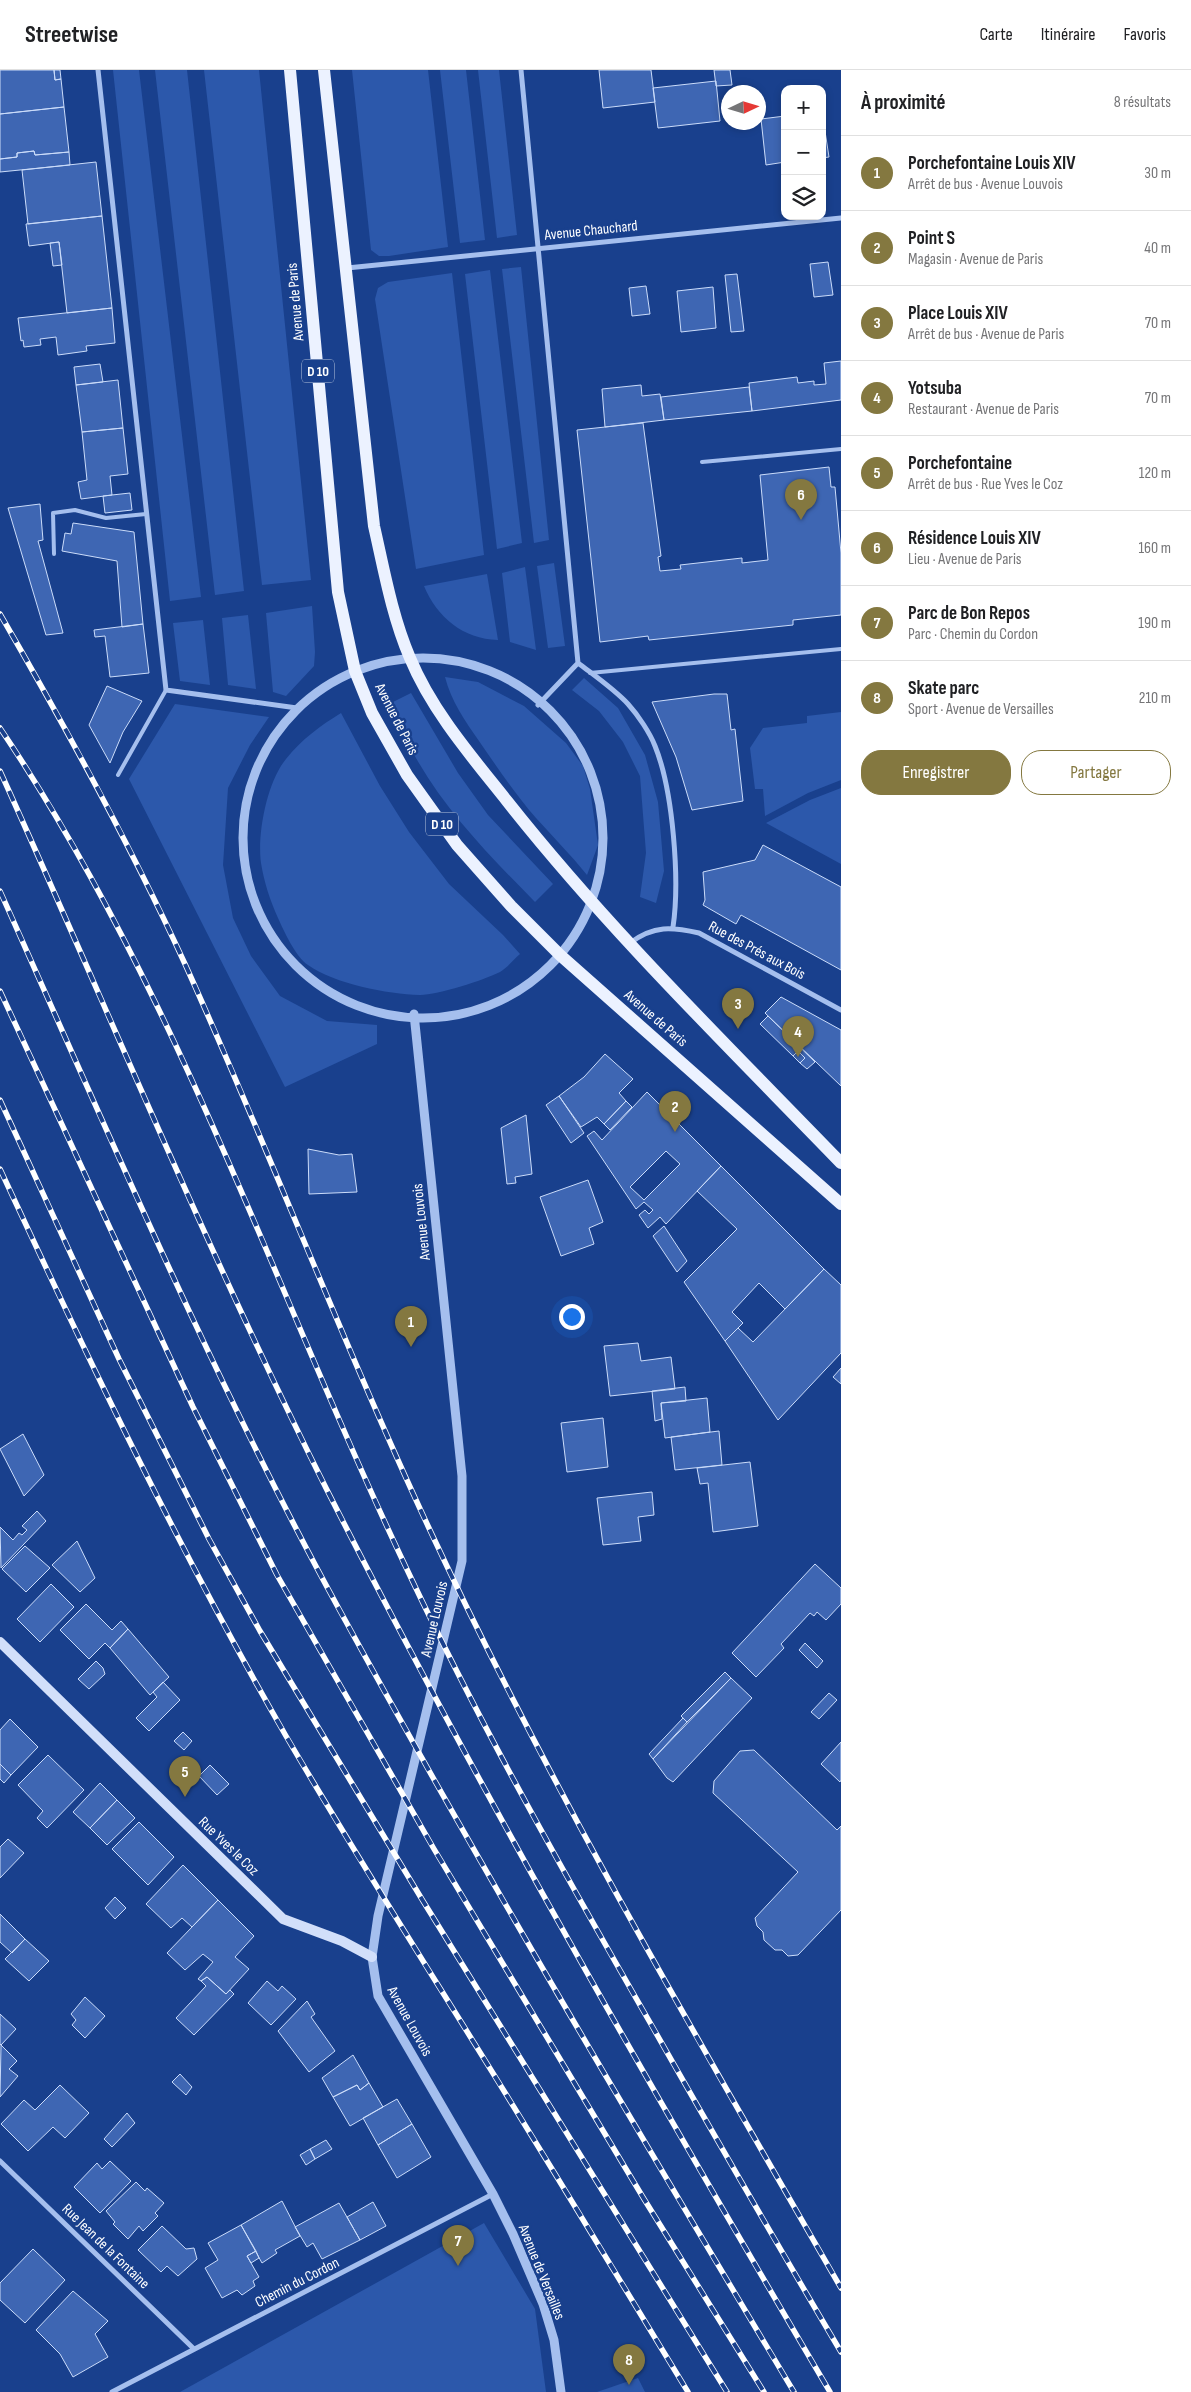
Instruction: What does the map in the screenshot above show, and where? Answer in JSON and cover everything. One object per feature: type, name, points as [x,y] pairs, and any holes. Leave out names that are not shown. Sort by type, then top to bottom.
[{"type":"main road","name":"Avenue de Paris","points":[[290,70],[337,583],[344,628],[355,671],[372,713],[407,775],[452,837],[511,906],[560,955],[841,1204]]},
{"type":"main road","name":"Avenue de Paris","points":[[324,70],[344,269],[374,526],[387,583],[410,658],[436,706],[478,765],[538,840],[668,986],[841,1163]]},
{"type":"main road","name":"Rue Yves le Coz","points":[[0,1642],[283,1919],[342,1941],[372,1957]]},
{"type":"street","points":[[98,70],[166,690],[297,708]]},
{"type":"street","points":[[520,70],[540,248],[578,663],[629,704],[655,745],[666,790],[676,868],[676,909],[673,927]]},
{"type":"street","name":"Avenue Chauchard","points":[[344,269],[841,218]]},
{"type":"street","points":[[410,658],[456,663],[479,670],[502,679],[538,705],[577,738],[599,776],[608,819],[605,856],[600,878],[577,930],[560,955],[528,986],[490,1008],[442,1017],[414,1014],[337,998],[294,972],[258,923],[240,866],[243,803],[261,754],[297,708],[324,688],[355,671],[410,658]]},
{"type":"street","points":[[538,705],[578,663]]},
{"type":"street","name":"Rue des Prés aux Bois","points":[[630,943],[639,937],[673,927],[699,933],[841,1010]]},
{"type":"street","name":"Avenue Louvois","points":[[414,1014],[462,1476],[462,1561],[378,1916],[372,1957],[378,1996],[493,2194]]},
{"type":"street","name":"Rue Jean de la Fontaine","points":[[0,2161],[194,2349]]},
{"type":"street","name":"Chemin du Cordon","points":[[112,2392],[493,2194]]},
{"type":"street","name":"Avenue de Versailles","points":[[493,2194],[543,2304],[554,2340],[561,2392]]},
{"type":"lane","points":[[702,462],[841,449]]},
{"type":"lane","points":[[54,554],[53,513],[75,510],[106,518],[146,514]]},
{"type":"lane","points":[[590,673],[841,649]]},
{"type":"lane","points":[[118,775],[166,690]]},
{"type":"shaded area","points":[[113,70],[139,70],[201,597],[170,601]]},
{"type":"shaded area","points":[[155,70],[187,70],[244,591],[215,595]]},
{"type":"shaded area","points":[[204,70],[259,70],[311,580],[262,585]]},
{"type":"shaded area","points":[[352,70],[428,70],[448,247],[389,256],[379,256],[371,250]]},
{"type":"shaded area","points":[[440,70],[466,70],[485,240],[460,243]]},
{"type":"shaded area","points":[[478,70],[499,70],[517,235],[497,238]]},
{"type":"shaded area","points":[[521,267],[549,540],[534,543],[502,269]]},
{"type":"shaded area","points":[[490,270],[522,543],[497,549],[465,274]]},
{"type":"shaded area","points":[[452,273],[484,555],[416,569],[375,299],[378,288],[388,282]]},
{"type":"shaded area","points":[[554,563],[565,646],[548,648],[537,566]]},
{"type":"shaded area","points":[[525,567],[536,650],[510,642],[502,573]]},
{"type":"shaded area","points":[[487,574],[498,640],[474,636],[453,624],[436,607],[424,586]]},
{"type":"shaded area","points":[[312,606],[314,666],[286,696],[273,692],[266,613]]},
{"type":"shaded area","points":[[248,615],[256,689],[228,685],[222,618]]},
{"type":"shaded area","points":[[203,620],[210,685],[180,681],[173,623]]},
{"type":"shaded area","points":[[445,677],[478,682],[524,706],[566,743],[583,766],[590,789],[598,845],[587,875],[536,818],[506,780],[459,710]]},
{"type":"shaded area","points":[[584,678],[618,708],[645,755],[658,802],[664,871],[656,903],[640,897],[646,853],[640,776],[623,742],[599,711],[572,690]]},
{"type":"shaded area","points":[[411,693],[458,773],[488,815],[553,884],[535,902],[451,810],[417,760],[391,703]]},
{"type":"shaded area","points":[[175,704],[269,717],[250,745],[228,788],[223,865],[233,918],[251,956],[280,996],[327,1021],[377,1025],[377,1044],[285,1087],[129,779]]},
{"type":"shaded area","points":[[841,712],[841,780],[808,793],[765,816],[763,789],[755,789],[750,748],[763,728],[807,723],[807,716]]},
{"type":"shaded area","points":[[341,713],[380,786],[409,832],[449,884],[503,935],[520,954],[500,972],[438,993],[407,994],[362,987],[332,978],[308,965],[294,950],[275,911],[262,870],[260,851],[262,823],[269,794],[279,769],[286,759],[312,733]]},
{"type":"shaded area","points":[[841,788],[841,864],[766,823],[810,800]]},
{"type":"shaded area","points":[[484,2223],[535,2309],[546,2392],[180,2392]]},
{"type":"shaded area","points":[[638,2378],[645,2392],[597,2392]]},
{"type":"building","points":[[0,70],[54,70],[55,80],[61,79],[64,107],[0,114]]},
{"type":"building","points":[[54,70],[60,70],[61,79],[55,80]]},
{"type":"building","points":[[599,70],[651,70],[655,102],[603,108]]},
{"type":"building","points":[[714,70],[730,70],[732,85],[716,86]]},
{"type":"building","points":[[716,81],[720,121],[658,128],[653,88]]},
{"type":"building","points":[[64,107],[69,152],[35,155],[34,151],[17,153],[17,157],[0,159],[0,114]]},
{"type":"building","points":[[781,116],[781,163],[766,165],[762,130],[766,130],[766,118]]},
{"type":"building","points":[[826,138],[829,157],[826,157]]},
{"type":"building","points":[[34,151],[35,155],[69,152],[70,165],[0,172],[0,159],[17,157],[17,153]]},
{"type":"building","points":[[96,162],[102,216],[28,224],[22,170]]},
{"type":"building","points":[[102,216],[112,308],[67,313],[59,242],[29,246],[26,224]]},
{"type":"building","points":[[59,242],[62,265],[53,266],[50,243]]},
{"type":"building","points":[[828,262],[833,295],[814,297],[810,264]]},
{"type":"building","points":[[737,274],[744,331],[731,332],[725,275]]},
{"type":"building","points":[[646,286],[650,314],[632,316],[629,288]]},
{"type":"building","points":[[713,287],[716,328],[681,332],[677,291]]},
{"type":"building","points":[[112,308],[115,343],[86,346],[87,351],[58,355],[56,337],[40,339],[41,345],[24,347],[23,340],[21,341],[18,318]]},
{"type":"building","points":[[841,361],[841,400],[752,411],[749,383],[797,377],[798,383],[814,381],[814,385],[826,384],[824,363]]},
{"type":"building","points":[[100,364],[103,382],[76,385],[74,367]]},
{"type":"building","points":[[118,380],[123,428],[82,432],[76,385]]},
{"type":"building","points":[[641,385],[642,396],[660,394],[664,420],[605,427],[602,389]]},
{"type":"building","points":[[749,387],[752,411],[664,420],[661,397]]},
{"type":"building","points":[[643,423],[661,556],[658,557],[660,571],[681,569],[680,565],[742,558],[742,563],[768,560],[760,475],[829,467],[831,487],[835,487],[841,553],[841,615],[793,620],[793,625],[649,640],[648,636],[600,642],[577,430]]},
{"type":"building","points":[[123,428],[128,474],[110,476],[112,495],[81,499],[78,482],[87,480],[82,432]]},
{"type":"building","points":[[130,493],[132,510],[105,513],[103,496]]},
{"type":"building","points":[[40,504],[43,540],[38,541],[63,633],[46,635],[8,508]]},
{"type":"building","points":[[73,523],[134,532],[143,624],[122,627],[117,561],[62,551],[65,533],[71,534]]},
{"type":"building","points":[[143,624],[149,673],[110,677],[105,636],[95,637],[94,630]]},
{"type":"building","points":[[107,686],[142,701],[123,732],[110,763],[89,725]]},
{"type":"building","points":[[727,694],[731,730],[735,729],[743,801],[692,810],[676,757],[652,702]]},
{"type":"building","points":[[763,845],[841,887],[841,970],[741,915],[736,924],[703,905],[705,900],[703,872],[755,860]]},
{"type":"building","points":[[781,997],[841,1030],[841,1086],[765,1013]]},
{"type":"building","points":[[768,1016],[815,1062],[807,1069],[800,1063],[805,1058],[798,1051],[793,1056],[760,1024]]},
{"type":"building","points":[[798,1051],[805,1058],[800,1063],[793,1056]]},
{"type":"building","points":[[605,1054],[633,1079],[619,1093],[626,1101],[604,1124],[597,1117],[581,1127],[559,1096],[584,1077]]},
{"type":"building","points":[[647,1092],[721,1166],[666,1224],[660,1217],[648,1228],[639,1215],[645,1210],[649,1214],[653,1210],[644,1202],[636,1209],[587,1136],[594,1131],[602,1140]],"holes":[[[666,1151],[680,1164],[644,1200],[630,1187]]]},
{"type":"building","points":[[559,1096],[584,1133],[571,1143],[546,1105]]},
{"type":"building","points":[[626,1101],[632,1107],[610,1130],[604,1124]]},
{"type":"building","points":[[526,1115],[532,1174],[515,1177],[516,1183],[507,1184],[501,1128]]},
{"type":"building","points":[[308,1149],[339,1155],[352,1154],[357,1192],[309,1194]]},
{"type":"building","points":[[721,1166],[824,1269],[785,1309],[759,1283],[732,1312],[743,1323],[725,1341],[684,1282],[737,1229],[697,1191]]},
{"type":"building","points":[[588,1180],[603,1222],[589,1228],[594,1244],[561,1256],[540,1197]]},
{"type":"building","points":[[664,1226],[687,1261],[677,1272],[653,1236]]},
{"type":"building","points":[[824,1269],[841,1285],[841,1353],[778,1420],[725,1341],[738,1328],[753,1342]]},
{"type":"building","points":[[638,1343],[641,1361],[671,1357],[675,1389],[610,1396],[604,1346]]},
{"type":"building","points":[[841,1368],[841,1384],[833,1377]]},
{"type":"building","points":[[685,1387],[686,1401],[661,1403],[662,1419],[655,1421],[652,1391]]},
{"type":"building","points":[[707,1398],[710,1432],[665,1438],[661,1403]]},
{"type":"building","points":[[603,1418],[608,1467],[567,1472],[561,1423]]},
{"type":"building","points":[[719,1431],[722,1465],[675,1470],[671,1437]]},
{"type":"building","points":[[23,1434],[44,1475],[24,1496],[0,1449]]},
{"type":"building","points":[[750,1462],[758,1526],[713,1532],[708,1483],[700,1484],[697,1468]]},
{"type":"building","points":[[652,1492],[654,1515],[638,1517],[641,1541],[603,1545],[597,1498]]},
{"type":"building","points":[[37,1511],[46,1521],[1,1568],[0,1527],[13,1540],[19,1533],[22,1535],[27,1530],[22,1526]]},
{"type":"building","points":[[77,1541],[95,1578],[80,1592],[52,1565]]},
{"type":"building","points":[[25,1546],[50,1568],[26,1592],[2,1569]]},
{"type":"building","points":[[815,1564],[841,1588],[841,1604],[826,1620],[817,1612],[814,1616],[810,1613],[781,1644],[784,1648],[756,1677],[732,1653]]},
{"type":"building","points":[[51,1584],[74,1607],[40,1642],[17,1619]]},
{"type":"building","points":[[86,1604],[112,1630],[121,1621],[128,1629],[110,1648],[105,1643],[89,1659],[60,1630]]},
{"type":"building","points":[[128,1629],[169,1677],[150,1695],[110,1648]]},
{"type":"building","points":[[805,1643],[823,1661],[817,1668],[799,1650]]},
{"type":"building","points":[[96,1661],[103,1668],[105,1674],[89,1689],[78,1679]]},
{"type":"building","points":[[725,1672],[731,1678],[687,1722],[681,1716]]},
{"type":"building","points":[[731,1678],[752,1698],[673,1782],[667,1778],[653,1759]]},
{"type":"building","points":[[163,1682],[180,1700],[149,1731],[136,1718],[157,1697],[153,1692]]},
{"type":"building","points":[[829,1693],[837,1700],[819,1719],[811,1712]]},
{"type":"building","points":[[683,1718],[687,1722],[653,1759],[649,1754]]},
{"type":"building","points":[[10,1719],[38,1747],[11,1775],[0,1764],[0,1730]]},
{"type":"building","points":[[183,1732],[192,1741],[184,1750],[174,1741]]},
{"type":"building","points":[[841,1742],[841,1780],[840,1782],[821,1764]]},
{"type":"building","points":[[754,1750],[837,1830],[841,1826],[841,1910],[798,1955],[788,1956],[782,1950],[775,1950],[764,1940],[763,1932],[757,1926],[755,1918],[798,1872],[713,1793],[714,1781],[740,1751]]},
{"type":"building","points":[[48,1755],[84,1790],[47,1828],[37,1818],[43,1811],[18,1785]]},
{"type":"building","points":[[0,1764],[11,1775],[4,1783],[0,1779]]},
{"type":"building","points":[[210,1765],[229,1784],[217,1795],[199,1776]]},
{"type":"building","points":[[100,1783],[117,1800],[90,1828],[73,1812]]},
{"type":"building","points":[[117,1800],[135,1818],[107,1845],[90,1828]]},
{"type":"building","points":[[139,1822],[174,1857],[148,1885],[112,1849]]},
{"type":"building","points":[[8,1839],[24,1853],[0,1878],[0,1847]]},
{"type":"building","points":[[183,1865],[218,1900],[192,1927],[182,1918],[171,1928],[146,1904]]},
{"type":"building","points":[[115,1897],[126,1908],[115,1919],[105,1908]]},
{"type":"building","points":[[218,1900],[254,1936],[235,1957],[249,1969],[226,1994],[207,1977],[201,1981],[198,1979],[213,1962],[203,1954],[185,1970],[167,1953]]},
{"type":"building","points":[[0,1914],[25,1939],[12,1953],[0,1942]]},
{"type":"building","points":[[25,1939],[49,1961],[29,1981],[5,1959]]},
{"type":"building","points":[[207,1977],[226,1994],[230,1990],[234,1994],[194,2035],[176,2018],[206,1986],[201,1981]]},
{"type":"building","points":[[267,1981],[278,1991],[282,1986],[296,1999],[271,2025],[248,2003]]},
{"type":"building","points":[[85,1997],[105,2016],[85,2038],[72,2025],[76,2020],[71,2014]]},
{"type":"building","points":[[307,2001],[315,2014],[311,2017],[335,2051],[309,2072],[278,2031]]},
{"type":"building","points":[[0,2014],[16,2029],[1,2045],[0,2044]]},
{"type":"building","points":[[1,2045],[17,2061],[9,2069],[18,2076],[0,2097]]},
{"type":"building","points":[[353,2055],[369,2083],[360,2090],[357,2085],[333,2097],[322,2078]]},
{"type":"building","points":[[180,2074],[192,2087],[186,2095],[172,2082]]},
{"type":"building","points":[[369,2083],[383,2107],[350,2126],[333,2097],[357,2085],[360,2090]]},
{"type":"building","points":[[60,2085],[89,2113],[65,2138],[53,2127],[28,2151],[1,2124],[24,2100],[35,2110]]},
{"type":"building","points":[[397,2099],[412,2124],[378,2145],[363,2118]]},
{"type":"building","points":[[127,2113],[135,2123],[112,2147],[104,2139]]},
{"type":"building","points":[[412,2124],[431,2157],[397,2178],[378,2145]]},
{"type":"building","points":[[326,2140],[332,2149],[315,2159],[310,2149]]},
{"type":"building","points":[[310,2149],[315,2159],[306,2165],[300,2155]]},
{"type":"building","points":[[110,2161],[131,2181],[100,2213],[74,2187],[97,2163],[102,2169]]},
{"type":"building","points":[[136,2182],[145,2191],[147,2188],[164,2203],[155,2213],[158,2216],[143,2231],[139,2226],[128,2239],[113,2224],[115,2222],[106,2211]]},
{"type":"building","points":[[282,2201],[300,2236],[275,2250],[277,2253],[262,2263],[241,2225]]},
{"type":"building","points":[[373,2202],[386,2226],[360,2240],[347,2217]]},
{"type":"building","points":[[339,2203],[360,2240],[322,2259],[313,2243],[307,2247],[295,2227]]},
{"type":"building","points":[[241,2225],[256,2251],[247,2256],[259,2277],[253,2281],[255,2286],[242,2295],[237,2290],[222,2298],[205,2268],[218,2260],[208,2243]]},
{"type":"building","points":[[162,2226],[186,2249],[194,2248],[197,2259],[178,2276],[167,2266],[161,2272],[138,2250]]},
{"type":"building","points":[[33,2249],[65,2280],[25,2323],[0,2300],[0,2283]]},
{"type":"building","points":[[256,2251],[259,2258],[251,2263],[247,2256]]},
{"type":"building","points":[[73,2291],[108,2321],[95,2334],[108,2357],[73,2377],[60,2354],[36,2330]]},
{"type":"railway","points":[[0,614],[97,787],[164,919],[216,1034],[396,1456],[475,1624],[626,1912],[841,2288]]},
{"type":"railway","points":[[0,728],[63,828],[120,932],[172,1038],[363,1473],[412,1580],[468,1693],[527,1805],[589,1916],[841,2352]]},
{"type":"railway","points":[[0,771],[199,1221],[326,1488],[385,1603],[508,1831],[699,2169],[830,2392]]},
{"type":"railway","points":[[0,891],[162,1253],[292,1521],[449,1807],[620,2100],[794,2392]]},
{"type":"railway","points":[[0,991],[193,1407],[277,1575],[434,1849],[644,2199],[764,2392]]},
{"type":"railway","points":[[0,1100],[119,1359],[209,1539],[260,1631],[423,1901],[727,2392]]},
{"type":"railway","points":[[0,1169],[67,1313],[172,1526],[247,1667],[339,1826],[688,2392]]},
{"type":"place","name":"Résidence Louis XIV","points":[[801,520]]},
{"type":"place","name":"Place Louis XIV","points":[[738,1029]]},
{"type":"place","name":"Yotsuba","points":[[798,1057]]},
{"type":"place","name":"Point S","points":[[675,1132]]},
{"type":"place","name":"Porchefontaine Louis XIV","points":[[411,1347]]},
{"type":"place","name":"Porchefontaine","points":[[185,1797]]},
{"type":"place","name":"Parc de Bon Repos","points":[[458,2266]]},
{"type":"place","name":"Skate parc","points":[[629,2385]]}]
